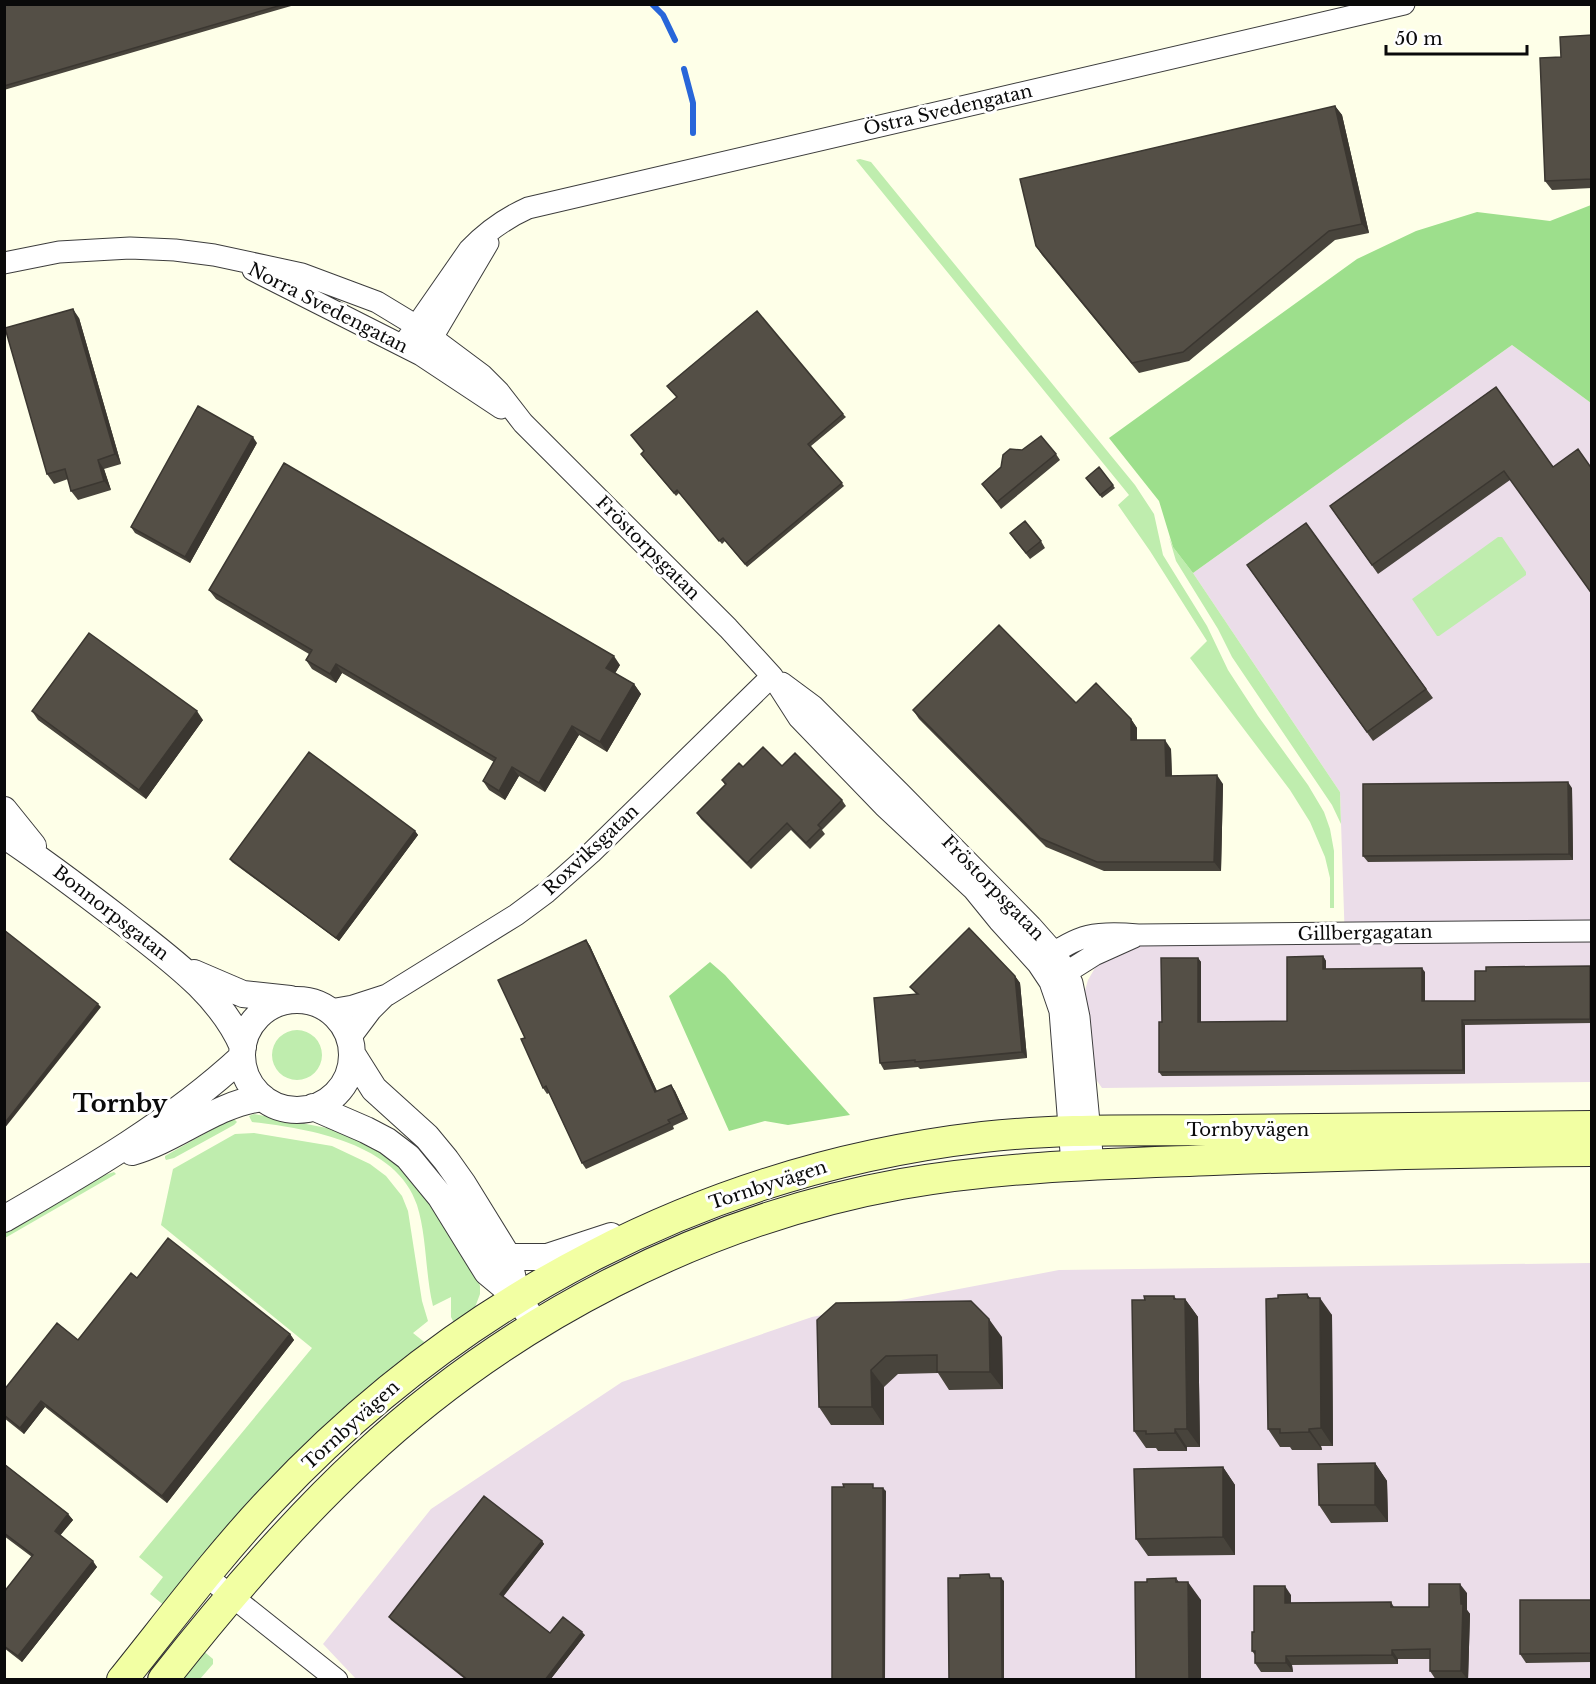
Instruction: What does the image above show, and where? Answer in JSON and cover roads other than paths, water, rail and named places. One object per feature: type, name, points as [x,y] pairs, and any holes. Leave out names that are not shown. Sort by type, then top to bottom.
[{"type":"main road","name":"Tornbyvägen","points":[[122,1680],[205,1575],[270,1501],[322,1448],[403,1377],[517,1297],[574,1264],[683,1214],[771,1182],[830,1165],[890,1151],[985,1137],[1080,1131],[1592,1126]]},
{"type":"main road","name":"Tornbyvägen","points":[[164,1680],[273,1547],[380,1442],[477,1365],[536,1326],[613,1283],[716,1237],[784,1214],[899,1185],[987,1172],[1083,1165],[1437,1152],[1592,1151]]},
{"type":"street","name":"Östra Svedengatan","points":[[412,350],[415,325],[469,250],[496,226],[528,208],[1404,4]]},
{"type":"street","points":[[412,350],[434,337],[496,226]]},
{"type":"street","name":"Norra Svedengatan","points":[[4,263],[59,252],[130,248],[175,250],[234,260],[302,274],[377,302],[434,337]]},
{"type":"street","name":"Norra Svedengatan","points":[[234,260],[412,350]]},
{"type":"street","name":"Fröstorpsgatan","points":[[434,337],[494,386],[523,423],[720,620],[772,676],[813,706],[1031,926],[1058,977],[1072,983],[1079,1017],[1080,1131],[1083,1165]]},
{"type":"street","name":"Fröstorpsgatan","points":[[412,350],[523,423]]},
{"type":"street","name":"Roxviksgatan","points":[[351,1046],[371,1010],[387,995],[516,915],[547,892],[591,853],[772,676]]},
{"type":"street","name":"Bonnorpsgatan","points":[[4,810],[44,861]]},
{"type":"street","name":"Bonnorpsgatan","points":[[4,835],[44,861],[177,965],[227,1016],[243,1052]]},
{"type":"street","name":"Gillbergagatan","points":[[1046,958],[1075,940],[1108,932],[1138,935],[1592,931]]},
{"type":"street","name":"Gillbergagatan","points":[[1058,977],[1116,943],[1138,935]]},
{"type":"street","name":"Bonnorpsgatan","points":[[177,965],[243,994],[297,1000]]},
{"type":"street","name":"Roxviksgatan","points":[[330,1010],[387,995]]},
{"type":"street","points":[[351,1046],[348,1076],[343,1085],[326,1102],[313,1107],[293,1109],[276,1105],[263,1098],[246,1075],[243,1052],[250,1027],[258,1016],[282,1002],[297,1000],[316,1003],[330,1010],[343,1024],[351,1046],[374,1089],[406,1116],[446,1160],[508,1257],[517,1297]]},
{"type":"street","points":[[4,1219],[105,1160],[220,1078],[243,1052]]},
{"type":"street","points":[[105,1160],[155,1145],[234,1104],[263,1098]]},
{"type":"street","points":[[313,1107],[387,1141],[408,1157],[440,1196],[488,1272],[517,1297],[536,1326]]},
{"type":"street","points":[[508,1257],[547,1257],[683,1214]]},
{"type":"street","points":[[205,1575],[338,1680]]},
{"type":"waterway","points":[[652,4],[663,15],[675,40]]},
{"type":"waterway","points":[[684,69],[693,103],[693,133]]},
{"type":"district","name":"Tornby","points":[[120,1104]]}]
